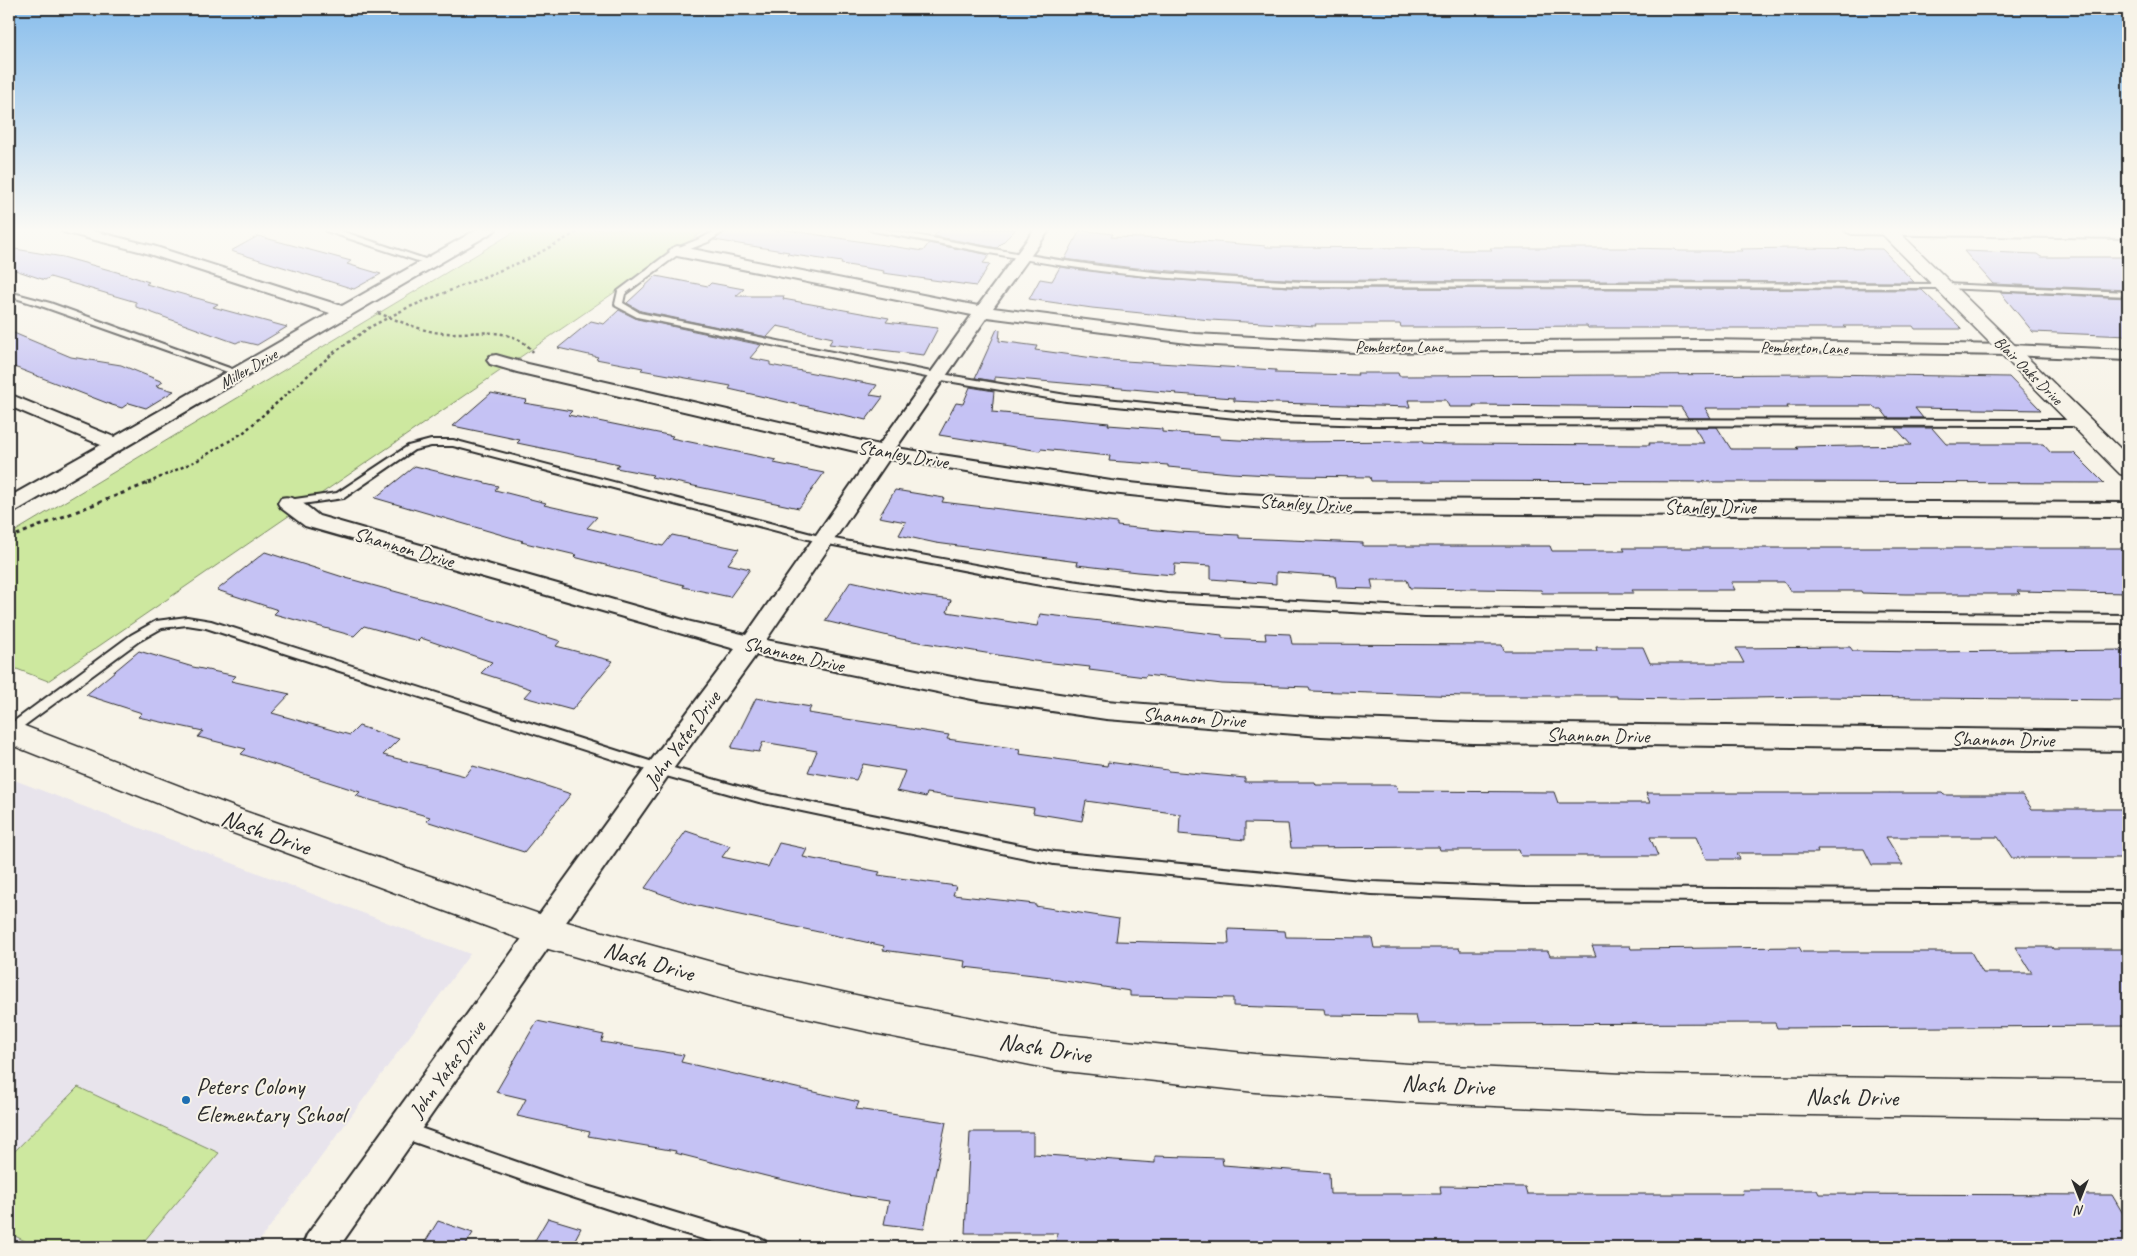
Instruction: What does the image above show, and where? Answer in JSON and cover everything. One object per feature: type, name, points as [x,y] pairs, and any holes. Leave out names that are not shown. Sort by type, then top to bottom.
[{"type":"street","points":[[278,288],[348,309]]},
{"type":"street","name":"Miller Drive","points":[[9,506],[385,288]]},
{"type":"street","name":"Pemberton Lane","points":[[861,288],[983,312],[1074,326],[1195,339],[1354,347],[1706,345],[2009,350],[2128,355]]},
{"type":"street","name":"John Yates Drive","points":[[319,1247],[659,770],[751,645],[999,288]]},
{"type":"street","name":"Blair Oaks Drive","points":[[1946,288],[2128,469]]},
{"type":"street","name":"Stanley Drive","points":[[496,360],[523,368],[884,452],[1111,487],[1226,499],[1336,506],[2128,510]]},
{"type":"street","points":[[9,399],[115,444]]},
{"type":"street","name":"Shannon Drive","points":[[288,503],[312,520],[691,630],[827,662],[977,690],[1106,710],[1321,727],[1473,733],[2128,741]]},
{"type":"street","name":"Nash Drive","points":[[9,731],[233,820],[545,932],[737,986],[1056,1052],[1255,1073],[1409,1083],[1645,1094],[2128,1100]]},
{"type":"lane","points":[[628,288],[621,293],[619,304],[637,315],[936,376],[1066,398],[1276,419],[1371,422],[2082,423]]},
{"type":"lane","points":[[1981,288],[2128,294]]},
{"type":"lane","points":[[9,294],[47,305],[239,373]]},
{"type":"lane","points":[[288,503],[340,496],[411,448],[431,443],[453,443],[823,540],[1034,580],[1166,598],[1424,612],[2128,619]]},
{"type":"lane","points":[[9,731],[135,638],[160,624],[187,621],[207,624],[659,770],[798,805],[1054,858],[1372,888],[1534,894],[2128,897]]},
{"type":"lane","points":[[403,1130],[542,1181],[688,1228],[759,1247]]},
{"type":"path","points":[[9,538],[150,483],[224,445],[257,421],[313,368],[341,345],[388,318],[461,288]]},
{"type":"path","points":[[348,309],[388,318],[438,333],[494,334],[521,338],[529,343],[534,358],[523,368]]},
{"type":"shaded area","name":"Peters Colony Elementary School","points":[[9,778],[470,954],[255,1247],[9,1247]]},
{"type":"green space","points":[[421,288],[622,288],[48,681],[9,666],[9,535]]},
{"type":"green space","points":[[78,1087],[219,1153],[139,1247],[37,1247],[9,1233],[9,1157]]},
{"type":"building","points":[[87,288],[159,288],[218,304],[213,307],[287,327],[257,345],[240,341],[236,343],[136,307],[136,302]]},
{"type":"building","points":[[644,288],[736,288],[744,289],[736,296],[784,296],[783,299],[889,318],[886,322],[938,328],[924,355],[829,344],[833,338],[777,326],[767,337],[641,311],[627,303]]},
{"type":"building","points":[[1035,288],[1922,290],[1962,329],[1915,329],[1913,326],[1844,326],[1846,328],[1588,328],[1587,326],[1401,327],[1400,324],[1315,324],[1316,326],[1210,320],[1092,308],[1029,299]]},
{"type":"building","points":[[2074,288],[2128,288],[2128,290]]},
{"type":"building","points":[[2000,292],[2128,298],[2128,336],[2033,332]]},
{"type":"building","points":[[619,310],[637,319],[761,345],[750,358],[770,362],[770,365],[877,385],[870,395],[883,397],[866,420],[729,389],[731,386],[641,370],[643,368],[596,359],[598,357],[558,348],[591,321],[604,324]]},
{"type":"building","points":[[997,329],[1000,330],[999,341],[1037,346],[1035,350],[1108,360],[1276,370],[1276,373],[1358,375],[1357,373],[1398,373],[1399,376],[1824,374],[2009,377],[2041,410],[1915,408],[1923,418],[1888,418],[1881,409],[1875,409],[1873,406],[1787,406],[1788,408],[1705,408],[1711,418],[1688,418],[1681,407],[1473,405],[1474,407],[1449,407],[1446,400],[1408,400],[1410,407],[1276,403],[1234,401],[1234,398],[995,377],[995,381],[975,378]]},
{"type":"building","points":[[9,331],[71,357],[121,365],[163,382],[156,386],[174,391],[146,408],[129,403],[122,408],[112,405],[9,365]]},
{"type":"building","points":[[970,387],[994,391],[992,412],[1162,429],[1162,432],[1220,436],[1220,439],[1276,442],[1422,441],[1423,443],[1447,444],[1650,445],[1649,443],[1704,443],[1694,427],[1717,427],[1731,449],[1798,449],[1796,447],[1911,445],[1896,428],[1932,428],[1946,444],[2043,444],[2051,453],[2074,453],[2104,483],[1371,481],[1370,477],[1231,473],[1168,467],[1168,465],[1109,461],[1110,456],[1041,449],[1040,451],[939,435],[956,403],[963,404]]},
{"type":"building","points":[[491,393],[527,400],[524,403],[572,411],[568,415],[673,436],[671,438],[776,460],[774,463],[824,473],[799,508],[651,477],[653,475],[616,468],[619,464],[517,443],[520,440],[453,426]]},
{"type":"building","points":[[415,466],[498,486],[495,490],[546,503],[544,505],[597,517],[587,528],[663,546],[672,535],[739,549],[728,564],[750,569],[730,597],[683,587],[684,585],[574,557],[576,555],[521,542],[523,541],[375,498]]},
{"type":"building","points":[[895,490],[944,498],[942,502],[1117,523],[1117,526],[1239,535],[1239,538],[1363,543],[1363,546],[1550,546],[1552,551],[1625,551],[1623,548],[2128,548],[2128,593],[2017,591],[2020,594],[1862,593],[1861,591],[1790,591],[1784,582],[1731,582],[1735,590],[1632,590],[1634,593],[1542,593],[1541,590],[1410,588],[1407,580],[1371,580],[1373,589],[1337,588],[1335,576],[1276,572],[1276,584],[1211,579],[1211,566],[1175,564],[1174,575],[1137,572],[1077,565],[1078,562],[936,543],[899,535],[906,522],[879,517]]},
{"type":"building","points":[[265,552],[346,578],[456,608],[560,641],[556,646],[613,661],[572,710],[524,697],[531,689],[481,673],[492,662],[421,638],[418,641],[364,626],[354,636],[274,614],[278,610],[217,590]]},
{"type":"building","points":[[851,581],[914,595],[951,600],[947,612],[1037,626],[1040,614],[1222,635],[1222,638],[1266,640],[1265,633],[1290,634],[1292,644],[1502,645],[1504,651],[1597,651],[1596,647],[1643,647],[1650,663],[1744,663],[1736,648],[1850,647],[1853,651],[1924,652],[2128,650],[2128,700],[1824,697],[1678,699],[1617,698],[1617,696],[1465,696],[1310,691],[1309,687],[1222,684],[1146,675],[1145,677],[1089,670],[1090,667],[1034,661],[901,639],[825,621]]},
{"type":"building","points":[[139,651],[193,667],[236,676],[231,681],[290,694],[272,713],[350,735],[359,726],[399,739],[383,755],[465,776],[473,766],[528,780],[571,794],[524,852],[426,821],[430,817],[356,796],[360,792],[241,754],[246,749],[198,737],[203,731],[138,717],[142,713],[86,695]]},
{"type":"building","points":[[756,698],[811,707],[808,713],[949,735],[947,739],[1020,749],[1019,754],[1107,766],[1108,762],[1168,771],[1245,778],[1245,782],[1315,782],[1316,785],[1396,785],[1398,791],[1554,792],[1558,803],[1650,803],[1646,793],[1942,793],[1944,795],[2022,795],[2032,809],[2128,809],[2128,858],[2012,858],[1998,837],[1886,837],[1903,865],[1872,865],[1864,849],[1817,849],[1818,853],[1737,853],[1740,859],[1706,859],[1696,837],[1650,837],[1658,856],[1521,856],[1519,850],[1440,850],[1439,847],[1291,848],[1288,824],[1245,823],[1245,840],[1179,834],[1180,814],[1086,801],[1082,821],[1033,813],[1034,808],[927,793],[926,797],[897,791],[905,771],[863,764],[856,780],[808,772],[817,751],[763,742],[759,752],[731,748]]},
{"type":"building","points":[[686,831],[730,846],[722,857],[768,867],[779,843],[807,849],[803,857],[880,872],[878,875],[956,886],[953,895],[1035,904],[1035,906],[1119,919],[1116,941],[1229,944],[1228,929],[1285,931],[1286,937],[1372,938],[1374,948],[1459,948],[1460,951],[1548,951],[1550,956],[1596,956],[1592,946],[1630,946],[1631,949],[1799,947],[1802,952],[1971,952],[1983,973],[2032,973],[2015,947],[2128,949],[2128,1026],[1777,1028],[1775,1023],[1418,1024],[1416,1016],[1325,1015],[1324,1009],[1233,1006],[1233,998],[1130,996],[1130,991],[1051,979],[1051,977],[964,967],[965,961],[883,950],[884,946],[693,905],[645,888]]},
{"type":"building","points":[[537,1021],[604,1035],[601,1042],[684,1055],[681,1062],[859,1102],[856,1109],[946,1122],[924,1229],[884,1224],[889,1201],[847,1195],[766,1176],[675,1153],[676,1151],[588,1136],[590,1132],[517,1116],[526,1099],[496,1092]]},
{"type":"building","points":[[970,1132],[1033,1132],[1033,1154],[1155,1163],[1155,1156],[1222,1158],[1223,1165],[1329,1173],[1330,1194],[1441,1194],[1440,1186],[1525,1187],[1527,1194],[1743,1194],[1742,1190],[1817,1190],[1819,1194],[2112,1195],[2128,1222],[2128,1247],[1332,1247],[1291,1244],[1291,1247],[1056,1246],[1057,1233],[965,1233]]},
{"type":"building","points":[[548,1218],[581,1228],[571,1247],[531,1247]]},
{"type":"building","points":[[438,1221],[473,1233],[464,1247],[422,1247]]},
{"type":"place","name":"Peters Colony Elementary School","points":[[186,1100]]}]
